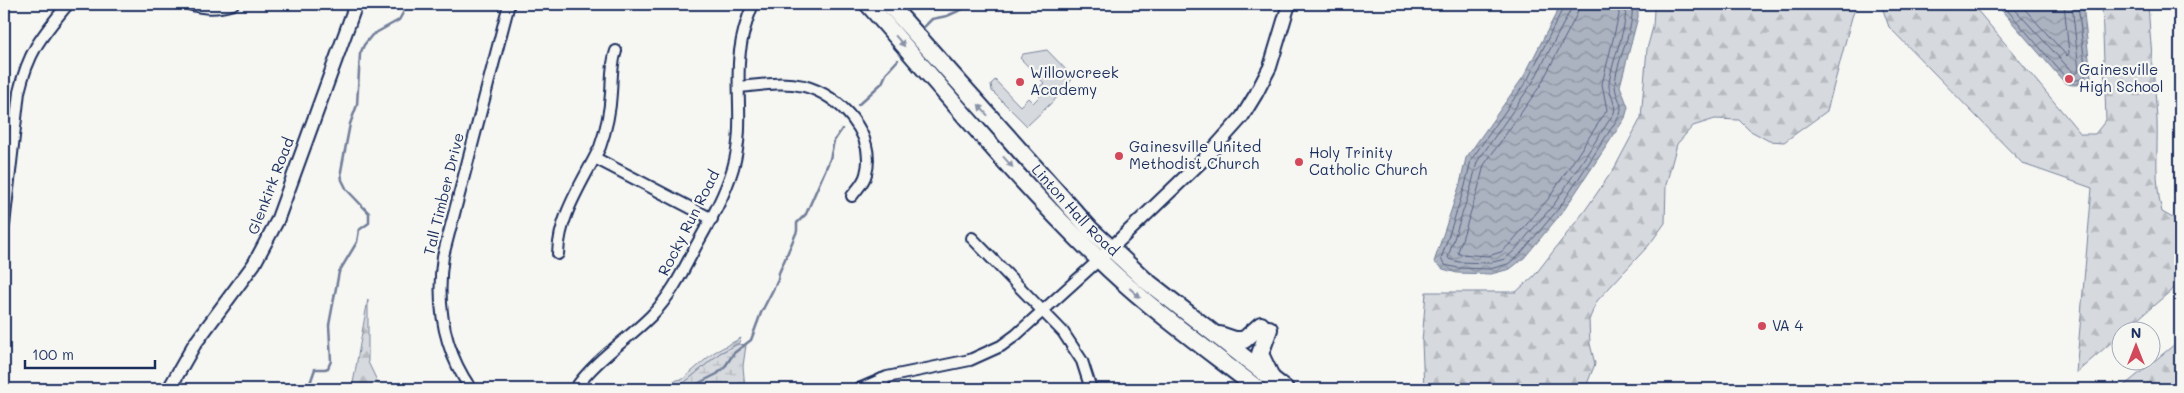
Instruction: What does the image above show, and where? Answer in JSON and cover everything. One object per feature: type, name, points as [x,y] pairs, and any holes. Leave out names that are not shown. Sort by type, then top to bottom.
[{"type":"main road","name":"Linton Hall Road","points":[[868,4],[980,132],[1105,254],[1145,280],[1279,384]]},
{"type":"main road","name":"Linton Hall Road","points":[[889,4],[1000,129],[1137,295],[1258,389]]},
{"type":"main road","points":[[1214,333],[1235,340],[1244,340],[1265,327],[1260,354],[1262,362],[1279,384]]},
{"type":"street","points":[[4,226],[24,72],[39,40],[68,4]]},
{"type":"street","points":[[189,4],[202,8],[218,8],[233,4]]},
{"type":"street","name":"Glenkirk Road","points":[[169,389],[194,345],[254,264],[274,229],[356,4]]},
{"type":"street","name":"Tall Timber Drive","points":[[471,389],[455,363],[444,332],[441,313],[440,275],[443,256],[509,4]]},
{"type":"street","name":"Rocky Run Road","points":[[575,389],[598,361],[638,328],[666,299],[712,219],[728,182],[738,149],[741,120],[739,87],[740,51],[743,33],[753,4]]},
{"type":"street","points":[[858,389],[905,372],[951,365],[984,354],[1016,335],[1043,311],[1208,155],[1242,117],[1270,67],[1289,4]]},
{"type":"street","points":[[558,254],[561,228],[566,214],[595,158],[607,125],[612,68],[616,50]]},
{"type":"street","points":[[739,87],[779,84],[804,87],[828,96],[844,108],[860,131],[867,156],[866,174],[852,196]]},
{"type":"street","points":[[595,158],[712,219]]},
{"type":"street","points":[[972,238],[1043,311],[1073,346],[1088,377],[1091,389]]},
{"type":"street","points":[[882,379],[885,389]]},
{"type":"green space","points":[[1652,4],[1857,4],[1827,111],[1784,142],[1769,141],[1749,130],[1739,120],[1715,119],[1693,126],[1677,144],[1666,185],[1665,223],[1649,245],[1597,301],[1589,320],[1590,344],[1595,364],[1585,389],[1424,389],[1422,342],[1426,292],[1516,292],[1534,276],[1586,209],[1615,167],[1641,118],[1647,49],[1653,27],[1654,9]]},
{"type":"green space","points":[[1881,4],[1972,4],[2081,134],[2095,134],[2106,120],[2102,4],[2148,4],[2157,119],[2158,189],[2162,212],[2180,222],[2180,283],[2137,320],[2112,320],[2112,342],[2076,373],[2092,188],[2023,164],[1889,27]]},
{"type":"green space","points":[[1047,50],[1073,77],[1066,89],[1027,126],[992,91],[991,84],[995,80],[1020,106],[1028,98],[1033,103],[1041,95],[1036,90],[1044,83],[1020,58],[1023,54]]},
{"type":"green space","points":[[368,299],[368,362],[381,389],[352,389]]},
{"type":"green space","points":[[741,338],[738,344],[720,353],[677,389],[663,389],[677,380],[683,379],[713,353]]},
{"type":"green space","points":[[2180,340],[2180,389],[2120,389],[2143,370],[2162,370],[2162,355]]},
{"type":"green space","points":[[738,344],[746,345],[743,366],[745,389],[677,389],[720,353]]},
{"type":"water","points":[[1561,4],[1635,4],[1638,7],[1638,17],[1620,86],[1628,107],[1625,118],[1564,210],[1524,258],[1510,269],[1491,274],[1457,273],[1443,269],[1434,262],[1460,184],[1466,158],[1524,76]]},
{"type":"water","points":[[1996,4],[2083,4],[2091,77],[2079,84],[2065,83]]},
{"type":"waterway","points":[[308,389],[315,369],[328,368],[331,361],[329,325],[339,272],[357,242],[359,230],[369,223],[369,213],[347,190],[342,180],[341,171],[350,124],[357,105],[360,54],[372,35],[399,20],[408,4]]},
{"type":"waterway","points":[[924,27],[932,19],[947,16],[965,8],[965,4]]},
{"type":"waterway","points":[[858,105],[882,83],[887,72],[898,60]]},
{"type":"waterway","points":[[677,389],[697,384],[717,374],[724,368],[734,353],[751,340],[761,313],[778,280],[779,273],[797,231],[797,223],[806,214],[830,159],[834,141],[842,129]]},
{"type":"place","name":"Gainesville High School","points":[[2069,79]]},
{"type":"place","name":"Willowcreek Academy","points":[[1020,82]]},
{"type":"place","name":"Gainesville United Methodist Church","points":[[1119,156]]},
{"type":"place","name":"Holy Trinity Catholic Church","points":[[1299,162]]},
{"type":"place","name":"VA 4","points":[[1762,326]]}]
